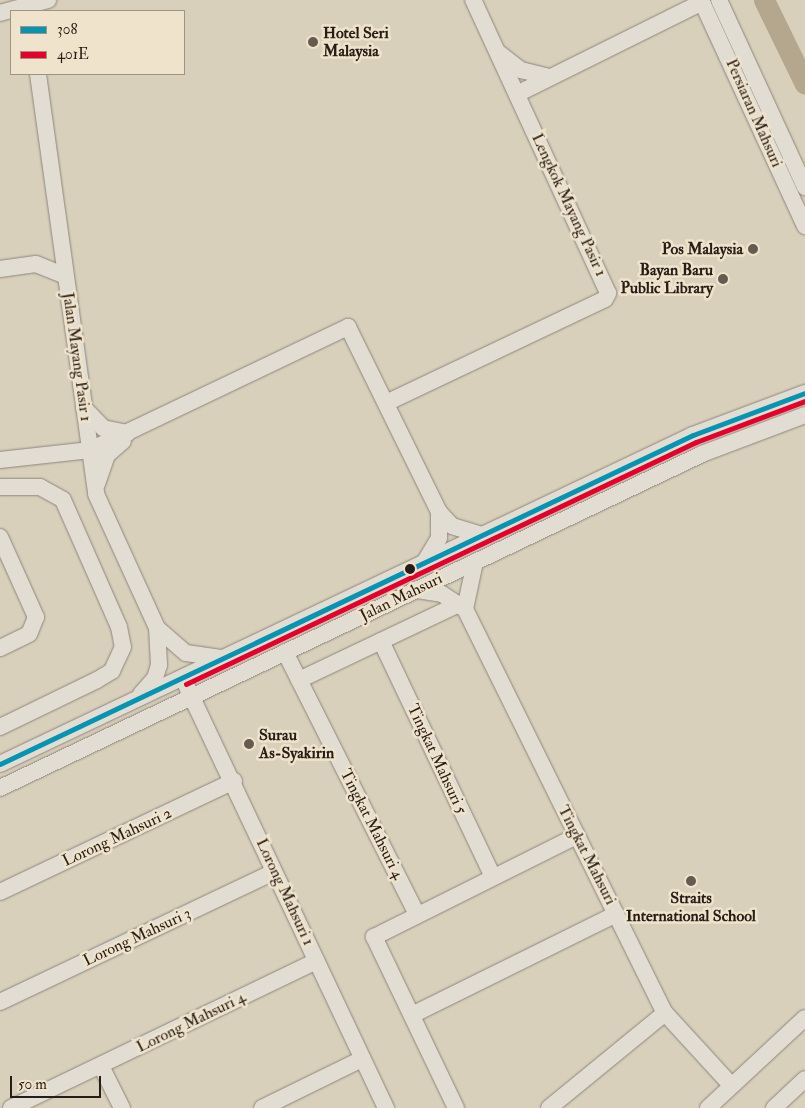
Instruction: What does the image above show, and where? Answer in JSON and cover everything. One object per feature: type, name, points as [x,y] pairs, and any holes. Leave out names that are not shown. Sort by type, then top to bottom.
[{"type":"street","points":[[30,9],[48,0]]},
{"type":"street","name":"Lengkok Mayang Pasir 1","points":[[386,403],[605,299],[608,293],[474,0]]},
{"type":"street","name":"Persiaran Mahsuri","points":[[719,0],[758,80],[805,187]]},
{"type":"street","points":[[517,94],[701,1]]},
{"type":"street","name":"Persiaran Mahsuri","points":[[701,1],[805,226]]},
{"type":"street","points":[[498,52],[521,70],[550,77]]},
{"type":"street","name":"Jalan Mayang Pasir 1","points":[[38,75],[96,494],[157,628],[186,653],[224,657]]},
{"type":"street","points":[[0,269],[36,264],[62,244]]},
{"type":"street","points":[[36,264],[65,276]]},
{"type":"street","points":[[0,460],[90,450],[348,327],[439,512],[452,526],[482,535]]},
{"type":"street","name":"Jalan Mahsuri","points":[[0,764],[693,435],[805,393]]},
{"type":"street","points":[[84,408],[103,428],[133,431]]},
{"type":"street","name":"Jalan Mahsuri","points":[[0,788],[702,454],[805,415]]},
{"type":"street","points":[[96,494],[107,455],[133,431]]},
{"type":"street","points":[[0,487],[40,486],[63,500],[118,627],[123,647],[112,671],[0,727]]},
{"type":"street","points":[[424,563],[439,538],[439,512]]},
{"type":"street","points":[[0,539],[36,617],[29,634],[0,648]]},
{"type":"street","points":[[462,607],[475,562]]},
{"type":"street","points":[[417,590],[442,594],[462,607]]},
{"type":"street","points":[[299,680],[381,641],[462,607]]},
{"type":"street","name":"Tingkat Mahsuri","points":[[462,607],[665,1013],[731,1085]]},
{"type":"street","name":"Jalan Mayang Pasir 1","points":[[136,699],[155,678],[157,628]]},
{"type":"street","name":"Tingkat Mahsuri 5","points":[[381,641],[493,877]]},
{"type":"street","name":"Tingkat Mahsuri 4","points":[[285,652],[417,915]]},
{"type":"street","name":"Lorong Mahsuri 1","points":[[182,677],[234,782],[274,872],[386,1108]]},
{"type":"street","name":"Lorong Mahsuri 2","points":[[0,892],[234,782]]},
{"type":"street","points":[[456,1108],[374,936],[577,836]]},
{"type":"street","name":"Lorong Mahsuri 3","points":[[0,1002],[274,872]]},
{"type":"street","points":[[412,1015],[616,914]]},
{"type":"street","name":"Lorong Mahsuri 4","points":[[12,1108],[317,961]]},
{"type":"street","points":[[549,1108],[665,1013]]},
{"type":"street","points":[[708,1108],[805,1018]]},
{"type":"street","points":[[262,1108],[362,1059]]},
{"type":"street","points":[[101,1066],[122,1108]]},
{"type":"street","points":[[774,1108],[805,1079]]},
{"type":"waterway","points":[[764,0],[805,84]]},
{"type":"transit line","name":"308","points":[[0,764],[693,435],[805,393]]},
{"type":"transit line","name":"401E","points":[[186,684],[696,442],[805,401]]},
{"type":"place","name":"Hotel Seri Malaysia","points":[[313,42]]},
{"type":"place","name":"Pos Malaysia","points":[[753,249]]},
{"type":"place","name":"Bayan Baru Public Library","points":[[723,279]]},
{"type":"place","name":"Surau As-Syakirin","points":[[249,744]]},
{"type":"place","name":"Straits International School","points":[[691,881]]}]
